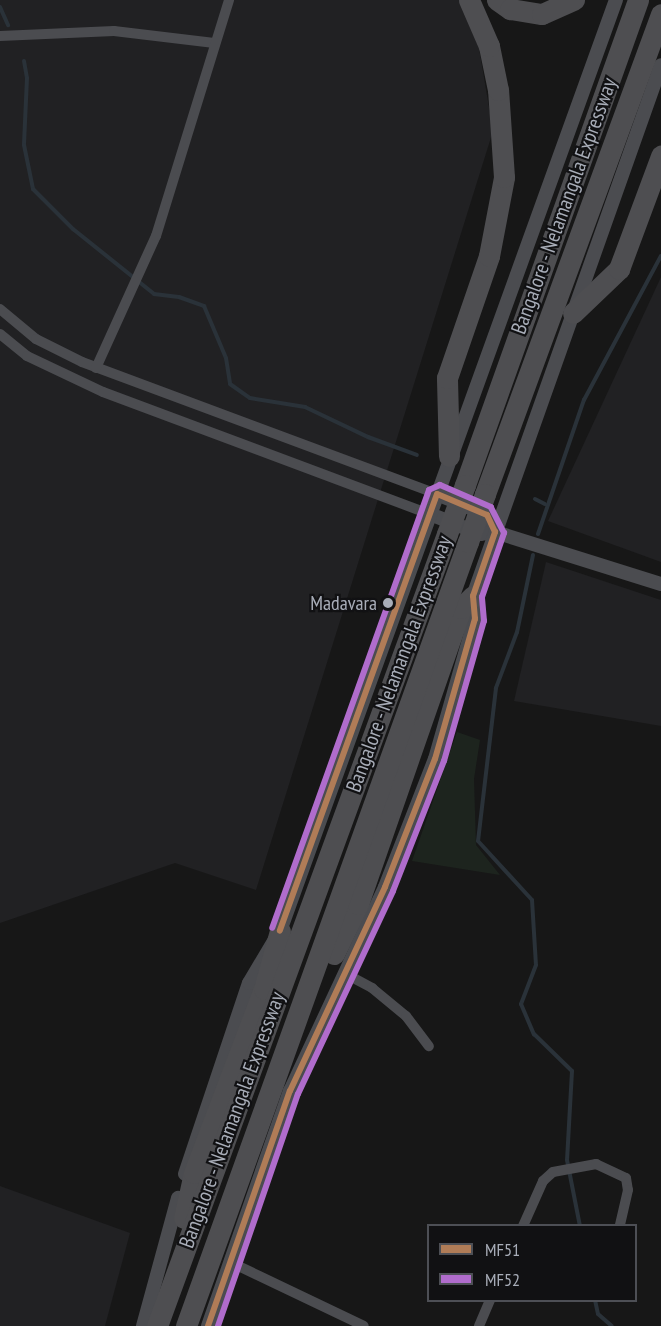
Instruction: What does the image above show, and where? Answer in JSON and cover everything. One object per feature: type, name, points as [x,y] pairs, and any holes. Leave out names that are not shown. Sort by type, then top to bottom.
[{"type":"highway","points":[[449,456],[447,378],[489,256],[504,177],[498,90],[489,46],[469,0]]},
{"type":"highway","points":[[497,0],[510,9],[542,15],[574,0]]},
{"type":"highway","name":"Bangalore - Nelamangala Expressway","points":[[157,1326],[465,485],[638,0]]},
{"type":"highway","name":"Bangalore - Nelamangala Expressway","points":[[189,1318],[300,1015],[485,494],[661,14]]},
{"type":"highway","points":[[573,313],[619,269],[661,156]]},
{"type":"highway","points":[[300,1015],[358,904],[461,608],[473,596]]},
{"type":"highway","points":[[166,1298],[194,1173],[264,989],[280,931]]},
{"type":"street","points":[[96,368],[156,236],[229,0]]},
{"type":"street","points":[[143,1326],[194,1142],[249,983],[280,931],[449,456],[616,0]]},
{"type":"street","points":[[0,36],[114,31],[214,44]]},
{"type":"street","points":[[208,1326],[290,1090],[346,974],[435,759],[475,619],[473,596],[661,65]]},
{"type":"street","points":[[0,309],[36,339],[96,368],[437,494],[487,515],[495,532]]},
{"type":"street","points":[[0,334],[27,356],[104,392],[480,534],[495,532],[661,584]]},
{"type":"street","points":[[346,974],[372,988],[406,1016],[429,1046]]},
{"type":"street","points":[[524,1224],[543,1181],[568,1169],[596,1164],[626,1178],[628,1190],[620,1224]]},
{"type":"street","points":[[230,1262],[364,1326]]},
{"type":"street","points":[[479,1326],[489,1302]]},
{"type":"shaded area","points":[[0,0],[459,0],[479,48],[493,131],[256,890],[175,863],[0,923]]},
{"type":"shaded area","points":[[661,277],[661,562],[548,521]]},
{"type":"shaded area","points":[[546,562],[661,600],[661,726],[514,701]]},
{"type":"shaded area","points":[[457,732],[480,740],[474,779],[476,845],[500,875],[412,861]]},
{"type":"shaded area","points":[[0,1186],[130,1233],[105,1326],[0,1326]]},
{"type":"waterway","points":[[0,7],[8,25]]},
{"type":"waterway","points":[[24,61],[27,78],[24,145],[33,189],[73,229],[154,294],[179,297],[204,306],[226,358],[230,384],[250,398],[305,407],[368,437],[417,455]]},
{"type":"waterway","points":[[538,534],[584,400],[661,256]]},
{"type":"waterway","points":[[535,499],[545,504]]},
{"type":"waterway","points":[[533,555],[517,632],[496,688],[478,841],[532,900],[536,965],[521,1004],[534,1034],[572,1071],[567,1160],[580,1224]]},
{"type":"waterway","points":[[595,1302],[598,1314],[612,1326]]},
{"type":"transit line","name":"MF52","points":[[218,1326],[298,1094],[393,891],[444,761],[484,621],[482,597],[504,533],[491,507],[440,485],[429,490],[272,928]]},
{"type":"transit line","name":"MF51","points":[[208,1326],[290,1091],[385,887],[435,759],[475,619],[473,596],[495,532],[487,515],[437,494],[280,931]]},
{"type":"place","name":"Madavara","points":[[388,603]]}]
